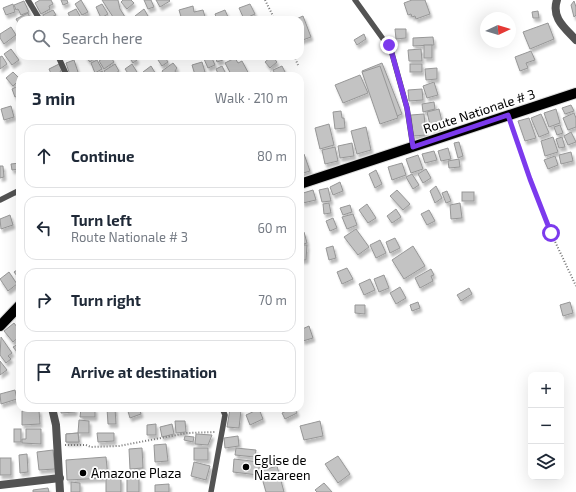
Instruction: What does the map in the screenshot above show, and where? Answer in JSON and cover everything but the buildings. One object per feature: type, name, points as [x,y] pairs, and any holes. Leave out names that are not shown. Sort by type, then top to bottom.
[{"type":"main road","name":"Route Nationale # 3","points":[[304,183],[576,93]]},
{"type":"main road","points":[[0,326],[16,309]]},
{"type":"street","points":[[557,0],[555,10],[556,17],[576,40]]},
{"type":"street","points":[[53,412],[58,445],[60,492]]},
{"type":"street","points":[[0,485],[60,478]]},
{"type":"lane","points":[[28,0],[38,16]]},
{"type":"lane","points":[[355,0],[391,50],[407,108],[413,147]]},
{"type":"lane","points":[[60,60],[65,72]]},
{"type":"lane","points":[[0,200],[16,192]]},
{"type":"lane","points":[[211,492],[225,415],[224,412]]},
{"type":"path","points":[[265,0],[273,16]]},
{"type":"path","points":[[296,60],[298,65]]},
{"type":"path","points":[[508,115],[530,179],[551,233],[576,286]]},
{"type":"path","points":[[58,445],[86,445],[92,447],[119,446],[187,433],[222,432]]},
{"type":"place","name":"Eglise de Nazareen","points":[[246,467]]},
{"type":"place","name":"Amazone Plaza","points":[[83,473]]},
{"type":"route","points":[[389,45],[405,99],[413,147],[508,115],[530,179],[551,233]]}]
